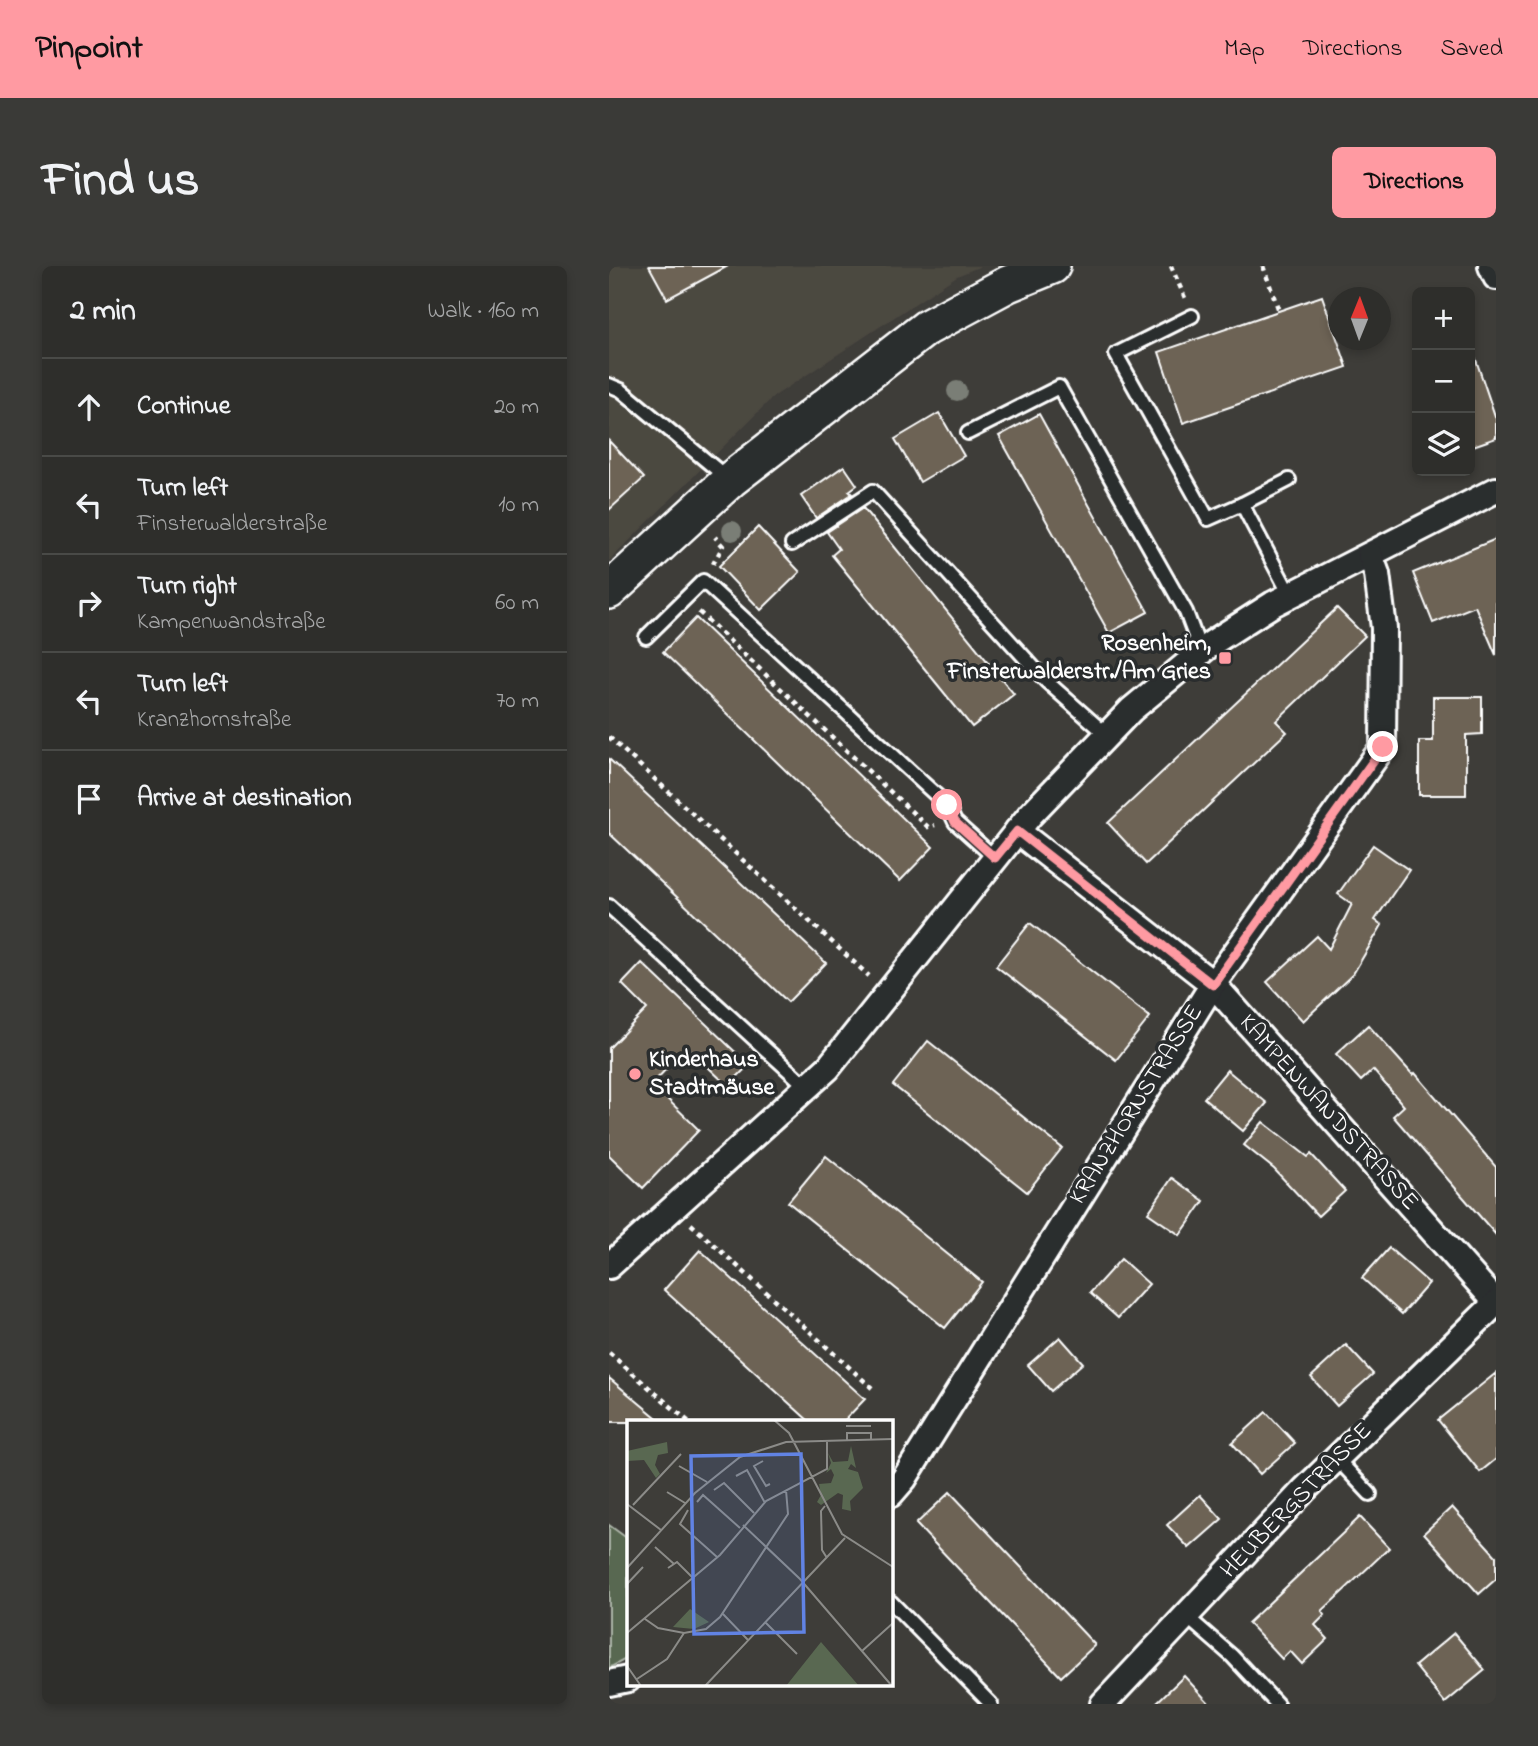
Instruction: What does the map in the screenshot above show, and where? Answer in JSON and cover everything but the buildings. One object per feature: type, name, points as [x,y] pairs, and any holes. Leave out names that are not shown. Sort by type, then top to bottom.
[{"type":"main road","points":[[609,591],[730,480],[926,328],[1008,284],[1052,266]]},
{"type":"street","points":[[1491,266],[1496,276]]},
{"type":"street","points":[[611,1259],[673,1208],[828,1068],[1017,831],[1107,735],[1201,652],[1290,595],[1496,490]]},
{"type":"street","name":"KRANZHORNSTRASSE","points":[[893,1492],[904,1479],[1213,985],[1383,747],[1384,628],[1377,574],[1370,555]]},
{"type":"street","name":"KAMPENWANDSTRASSE","points":[[1017,831],[1213,985],[1496,1303]]},
{"type":"street","name":"HEUBERGSTRASSE","points":[[1103,1704],[1336,1458],[1496,1303]]},
{"type":"street","points":[[609,1684],[627,1679]]},
{"type":"lane","points":[[1192,316],[1116,354],[1208,519],[1289,480]]},
{"type":"lane","points":[[609,385],[621,390],[730,480]]},
{"type":"lane","points":[[968,433],[1059,387],[1186,612],[1201,652]]},
{"type":"lane","points":[[792,544],[873,491],[1046,681],[1107,735]]},
{"type":"lane","points":[[1242,504],[1290,595]]},
{"type":"lane","points":[[646,637],[703,581],[947,805],[955,822],[995,858]]},
{"type":"lane","points":[[609,906],[807,1087]]},
{"type":"lane","points":[[1336,1458],[1370,1494]]},
{"type":"lane","points":[[893,1604],[991,1704]]},
{"type":"lane","points":[[1186,1616],[1233,1656],[1277,1704]]},
{"type":"path","points":[[1263,266],[1279,311]]},
{"type":"path","points":[[693,513],[723,546],[703,581]]},
{"type":"path","points":[[686,600],[928,827],[955,822]]},
{"type":"path","points":[[609,737],[888,993]]},
{"type":"path","points":[[673,1208],[872,1388]]},
{"type":"path","points":[[609,1353],[687,1420]]},
{"type":"shaded area","points":[[609,266],[981,266],[957,276],[773,397],[609,561]]},
{"type":"green space","points":[[609,1525],[627,1538],[627,1659],[609,1668]]},
{"type":"place","name":"Rosenheim, Finsterwalderstr./Am Gries","points":[[1225,658]]},
{"type":"place","name":"Kinderhaus Stadtmäuse","points":[[635,1074]]},
{"type":"route","points":[[947,805],[955,822],[995,858],[1017,831],[1213,985],[1383,747]]}]
